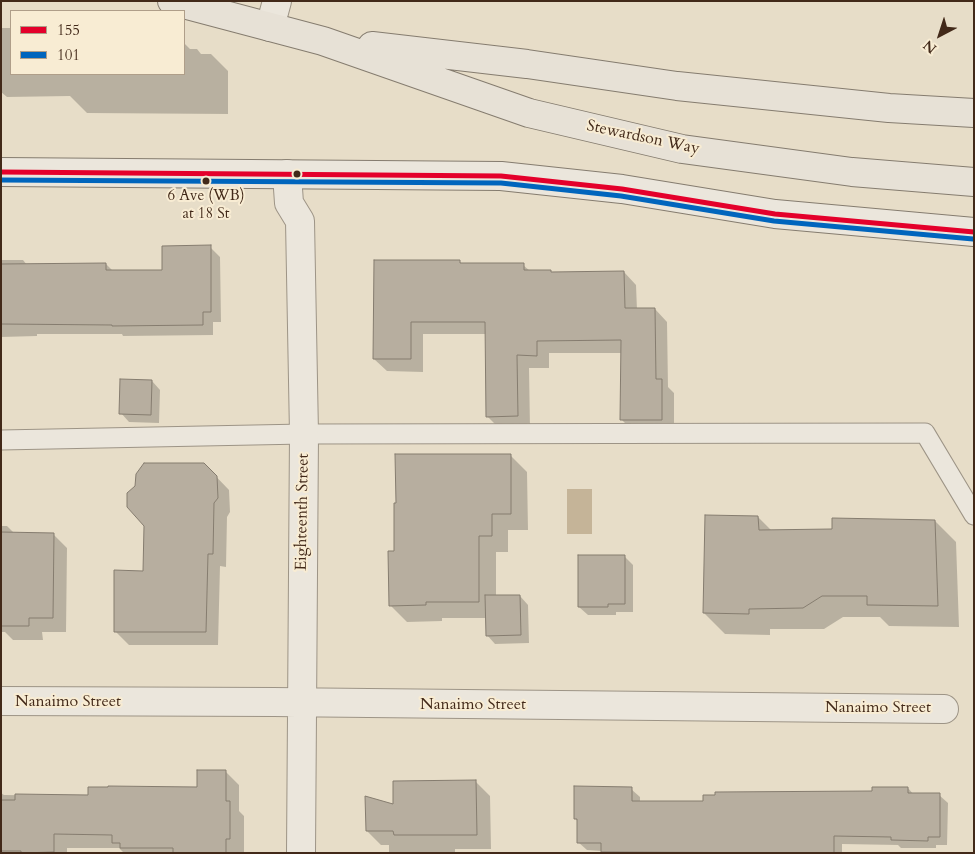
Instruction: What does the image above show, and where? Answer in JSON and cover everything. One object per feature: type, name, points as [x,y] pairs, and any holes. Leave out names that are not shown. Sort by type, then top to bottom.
[{"type":"main road","name":"Stewardson Way","points":[[172,1],[274,14],[323,41],[529,113],[682,149],[852,172],[974,182]]},
{"type":"main road","name":"Stewardson Way","points":[[323,41],[528,64],[677,86],[889,108],[974,113]]},
{"type":"street","points":[[1,172],[501,176],[622,189],[775,214],[974,232]]},
{"type":"street","name":"Eighteenth Street","points":[[287,174],[288,203],[300,221],[304,434],[301,853]]},
{"type":"street","name":"Nanaimo Street","points":[[1,701],[944,709]]},
{"type":"lane","points":[[1,440],[304,434],[925,433],[974,515]]},
{"type":"shaded area","points":[[567,489],[592,489],[592,534],[567,534]]},
{"type":"building","points":[[211,245],[211,312],[203,312],[203,325],[1,324],[1,264],[106,263],[106,270],[162,270],[162,246]]},
{"type":"building","points":[[374,260],[460,260],[460,263],[524,263],[524,270],[551,270],[551,272],[624,271],[625,308],[655,308],[656,379],[662,379],[662,420],[620,420],[621,340],[537,341],[537,356],[517,355],[518,416],[486,417],[485,322],[411,322],[411,359],[373,359]]},
{"type":"building","points":[[120,379],[152,380],[151,415],[119,414]]},
{"type":"building","points":[[395,454],[511,454],[511,514],[492,514],[492,536],[479,536],[479,602],[426,602],[426,605],[389,606],[388,551],[394,551],[394,503],[396,503]]},
{"type":"building","points":[[144,463],[204,463],[217,476],[218,498],[214,503],[213,554],[208,554],[206,632],[114,632],[114,570],[143,571],[144,526],[127,507],[127,493],[135,486],[136,474]]},
{"type":"building","points":[[705,515],[758,516],[759,530],[832,529],[832,518],[935,520],[938,606],[867,605],[867,596],[822,596],[803,608],[749,609],[749,614],[703,613]]},
{"type":"building","points":[[1,532],[54,533],[53,618],[29,618],[29,626],[1,626]]},
{"type":"building","points":[[578,555],[625,555],[625,604],[608,604],[608,607],[578,607]]},
{"type":"building","points":[[485,595],[520,595],[521,635],[486,636]]},
{"type":"building","points":[[197,770],[226,770],[226,801],[230,801],[230,839],[226,839],[226,853],[173,853],[173,848],[120,848],[120,843],[112,843],[112,835],[54,834],[54,852],[21,853],[21,851],[1,851],[1,800],[15,800],[15,794],[88,795],[88,787],[108,786],[197,787]]},
{"type":"building","points":[[476,780],[477,835],[394,835],[393,831],[366,831],[365,796],[393,804],[393,781]]},
{"type":"building","points":[[574,786],[632,787],[632,801],[703,801],[703,795],[715,795],[715,792],[872,791],[872,787],[908,787],[908,793],[940,793],[940,837],[928,837],[928,841],[891,840],[891,837],[834,836],[834,853],[601,852],[601,843],[577,843],[577,819],[574,819]]},
{"type":"transit line","name":"155","points":[[1,172],[501,176],[622,189],[775,214],[974,232]]},
{"type":"transit line","name":"101","points":[[1,180],[501,183],[621,196],[774,221],[973,239]]},
{"type":"place","name":"6 Ave (WB) at 18 St","points":[[206,181]]}]
